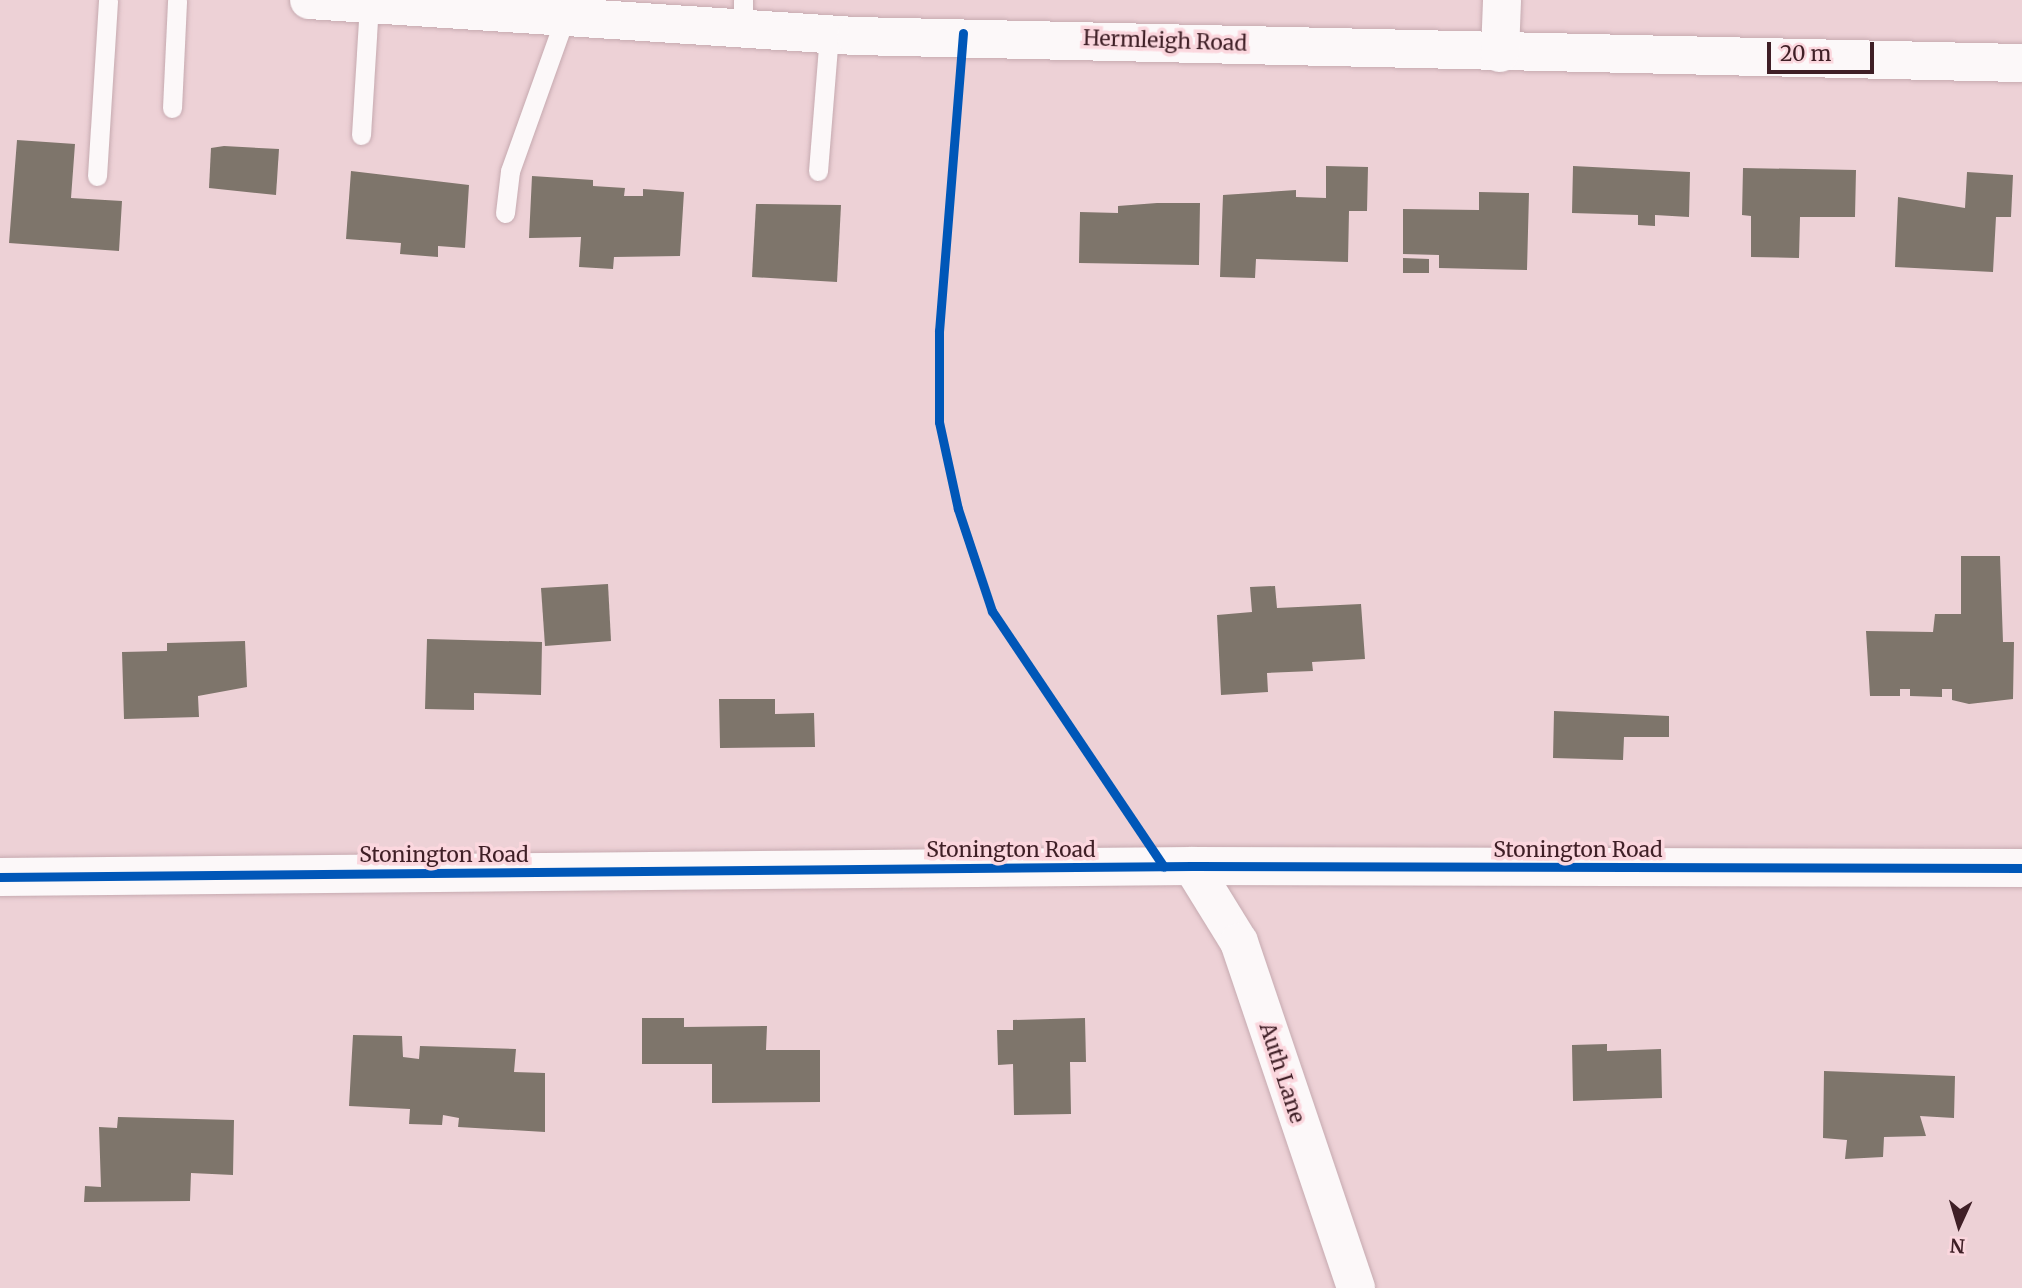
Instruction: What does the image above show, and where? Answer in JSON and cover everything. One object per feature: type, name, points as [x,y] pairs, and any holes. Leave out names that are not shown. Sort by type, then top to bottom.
[{"type":"street","name":"Hermleigh Road","points":[[309,0],[743,14],[829,33],[963,17],[1500,53],[2022,64]]},
{"type":"street","points":[[1500,53],[1502,0]]},
{"type":"street","name":"Stonington Road","points":[[0,877],[1192,866],[2022,868]]},
{"type":"street","name":"Auth Lane","points":[[1192,866],[1239,942],[1356,1288]]},
{"type":"lane","points":[[97,176],[108,0]]},
{"type":"lane","points":[[172,108],[177,0]]},
{"type":"lane","points":[[362,135],[383,2]]},
{"type":"lane","points":[[505,213],[510,171],[567,9]]},
{"type":"lane","points":[[818,171],[829,33]]},
{"type":"building","points":[[17,140],[75,144],[71,198],[122,201],[119,251],[9,243]]},
{"type":"building","points":[[224,146],[279,149],[276,195],[209,188],[211,148]]},
{"type":"building","points":[[1326,166],[1368,167],[1367,211],[1349,211],[1348,262],[1256,259],[1255,278],[1220,277],[1223,195],[1296,190],[1296,197],[1326,198]]},
{"type":"building","points":[[1573,166],[1690,172],[1689,217],[1655,215],[1655,226],[1638,225],[1638,215],[1572,213]]},
{"type":"building","points":[[1743,168],[1856,170],[1855,217],[1800,217],[1799,258],[1751,257],[1751,216],[1742,215]]},
{"type":"building","points":[[351,171],[469,185],[465,248],[438,246],[438,257],[400,254],[401,243],[346,239]]},
{"type":"building","points":[[1967,172],[2013,175],[2011,217],[1996,217],[1993,272],[1895,267],[1898,197],[1965,208]]},
{"type":"building","points":[[532,176],[593,180],[593,186],[625,188],[624,196],[643,196],[643,189],[684,192],[680,256],[614,257],[613,269],[579,267],[581,237],[529,238]]},
{"type":"building","points":[[1479,192],[1529,193],[1527,270],[1439,268],[1439,255],[1403,254],[1403,209],[1479,210]]},
{"type":"building","points":[[1200,203],[1199,265],[1079,263],[1080,212],[1118,213],[1118,206]]},
{"type":"building","points":[[756,204],[841,205],[837,282],[752,277]]},
{"type":"building","points":[[1403,258],[1429,259],[1429,273],[1403,273]]},
{"type":"building","points":[[1961,556],[2000,556],[2003,642],[2014,642],[2013,699],[1969,704],[1952,700],[1952,689],[1942,689],[1942,697],[1910,696],[1910,689],[1900,689],[1900,696],[1870,696],[1866,631],[1933,632],[1935,614],[1961,614]]},
{"type":"building","points":[[608,584],[611,641],[545,646],[541,588]]},
{"type":"building","points":[[1275,586],[1277,608],[1361,604],[1365,659],[1312,662],[1313,671],[1267,673],[1268,692],[1221,695],[1217,615],[1252,612],[1250,587]]},
{"type":"building","points":[[427,639],[542,642],[541,695],[474,693],[474,710],[425,709]]},
{"type":"building","points":[[245,641],[247,687],[198,696],[199,717],[124,719],[122,652],[167,651],[167,643]]},
{"type":"building","points":[[719,699],[775,699],[775,714],[814,713],[815,747],[720,748]]},
{"type":"building","points":[[1554,711],[1669,716],[1669,737],[1624,737],[1623,760],[1553,758]]},
{"type":"building","points":[[642,1018],[684,1018],[684,1027],[767,1026],[766,1050],[820,1050],[820,1102],[712,1103],[712,1064],[642,1064]]},
{"type":"building","points":[[1085,1018],[1086,1062],[1070,1062],[1071,1114],[1014,1115],[1013,1064],[998,1065],[997,1030],[1013,1030],[1013,1020]]},
{"type":"building","points":[[353,1035],[402,1036],[403,1057],[419,1059],[420,1046],[516,1049],[514,1072],[545,1073],[545,1132],[458,1127],[459,1118],[443,1115],[442,1125],[409,1124],[410,1109],[349,1106]]},
{"type":"building","points":[[1607,1044],[1607,1051],[1661,1049],[1662,1098],[1573,1101],[1572,1045]]},
{"type":"building","points":[[1824,1071],[1955,1076],[1954,1118],[1920,1116],[1926,1136],[1884,1137],[1883,1157],[1845,1159],[1847,1140],[1823,1138]]},
{"type":"building","points":[[118,1117],[234,1120],[233,1175],[191,1173],[190,1201],[84,1202],[85,1186],[101,1187],[99,1127],[117,1128]]},
{"type":"cycle path","points":[[963,33],[939,331],[939,422],[958,509],[992,611],[1164,867]]},
{"type":"cycle path","points":[[0,877],[1192,866],[2022,868]]}]
